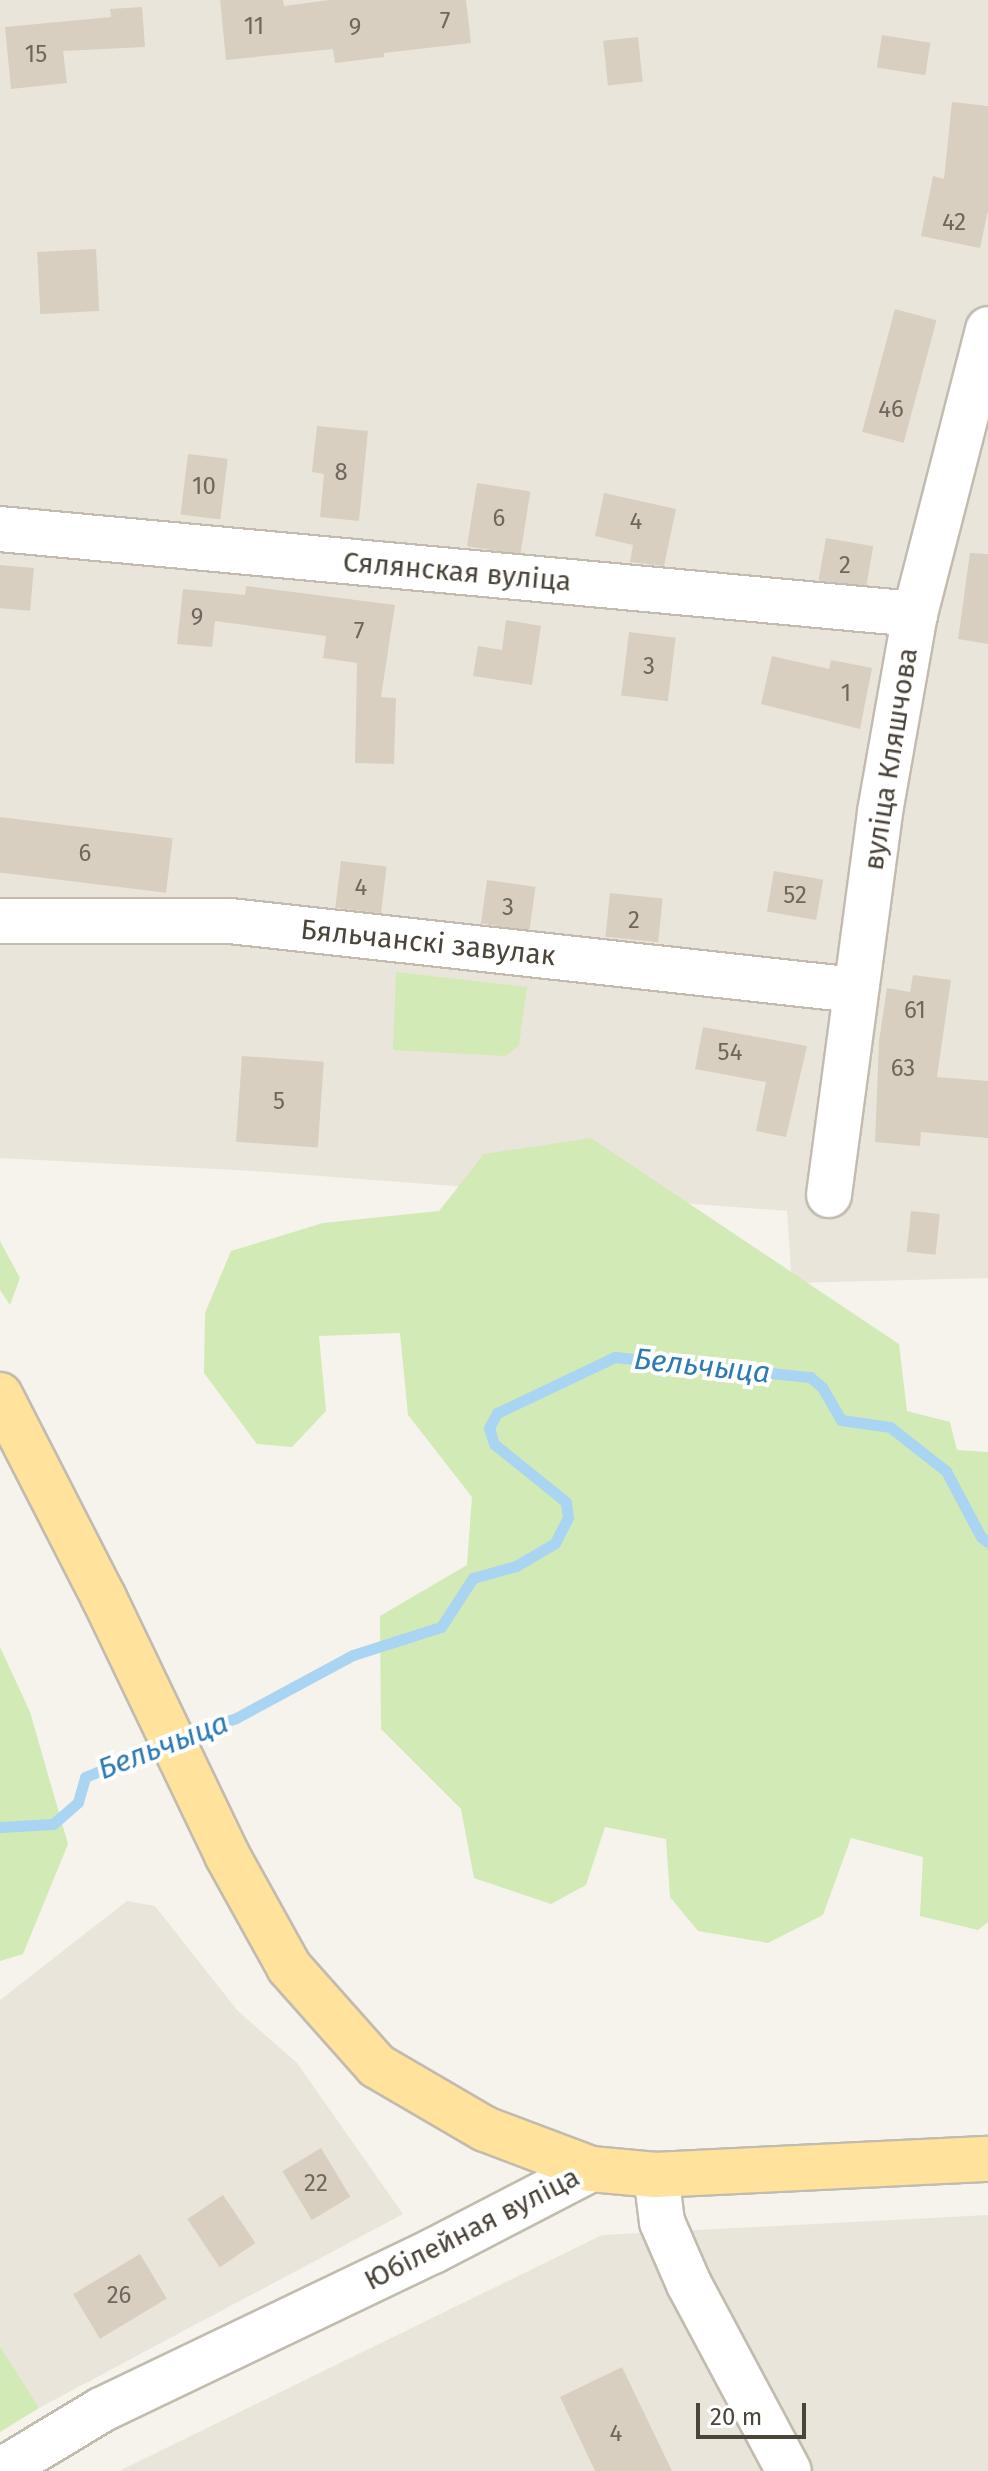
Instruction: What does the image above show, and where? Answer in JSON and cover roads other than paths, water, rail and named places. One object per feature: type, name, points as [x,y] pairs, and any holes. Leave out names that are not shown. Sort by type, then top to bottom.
[{"type":"main road","points":[[0,1395],[104,1598],[227,1855],[289,1967],[377,2066],[485,2129],[591,2169]]},
{"type":"main road","name":"Юбілейная вуліца","points":[[591,2169],[656,2175],[988,2159]]},
{"type":"street","name":"вуліца Кляшчова","points":[[829,1195],[880,812],[915,614],[988,329]]},
{"type":"street","name":"Сялянская вуліца","points":[[0,529],[915,614]]},
{"type":"street","name":"Бяльчанскі завулак","points":[[0,921],[230,921],[855,990]]},
{"type":"street","name":"Юбілейная вуліца","points":[[0,2471],[101,2410],[433,2251],[591,2169]]},
{"type":"street","points":[[656,2175],[662,2222],[689,2284],[789,2471]]},
{"type":"waterway","name":"Бельчыца","points":[[181,1738],[236,1718],[353,1655],[441,1627],[473,1578],[516,1566],[555,1543],[568,1517],[566,1502],[494,1444],[489,1428],[497,1413],[615,1357],[810,1377],[822,1387],[841,1420],[890,1427],[946,1471],[981,1537],[988,1542]]},
{"type":"waterway","name":"Бельчыца","points":[[0,1827],[53,1824],[78,1802],[85,1777],[165,1744]]}]
